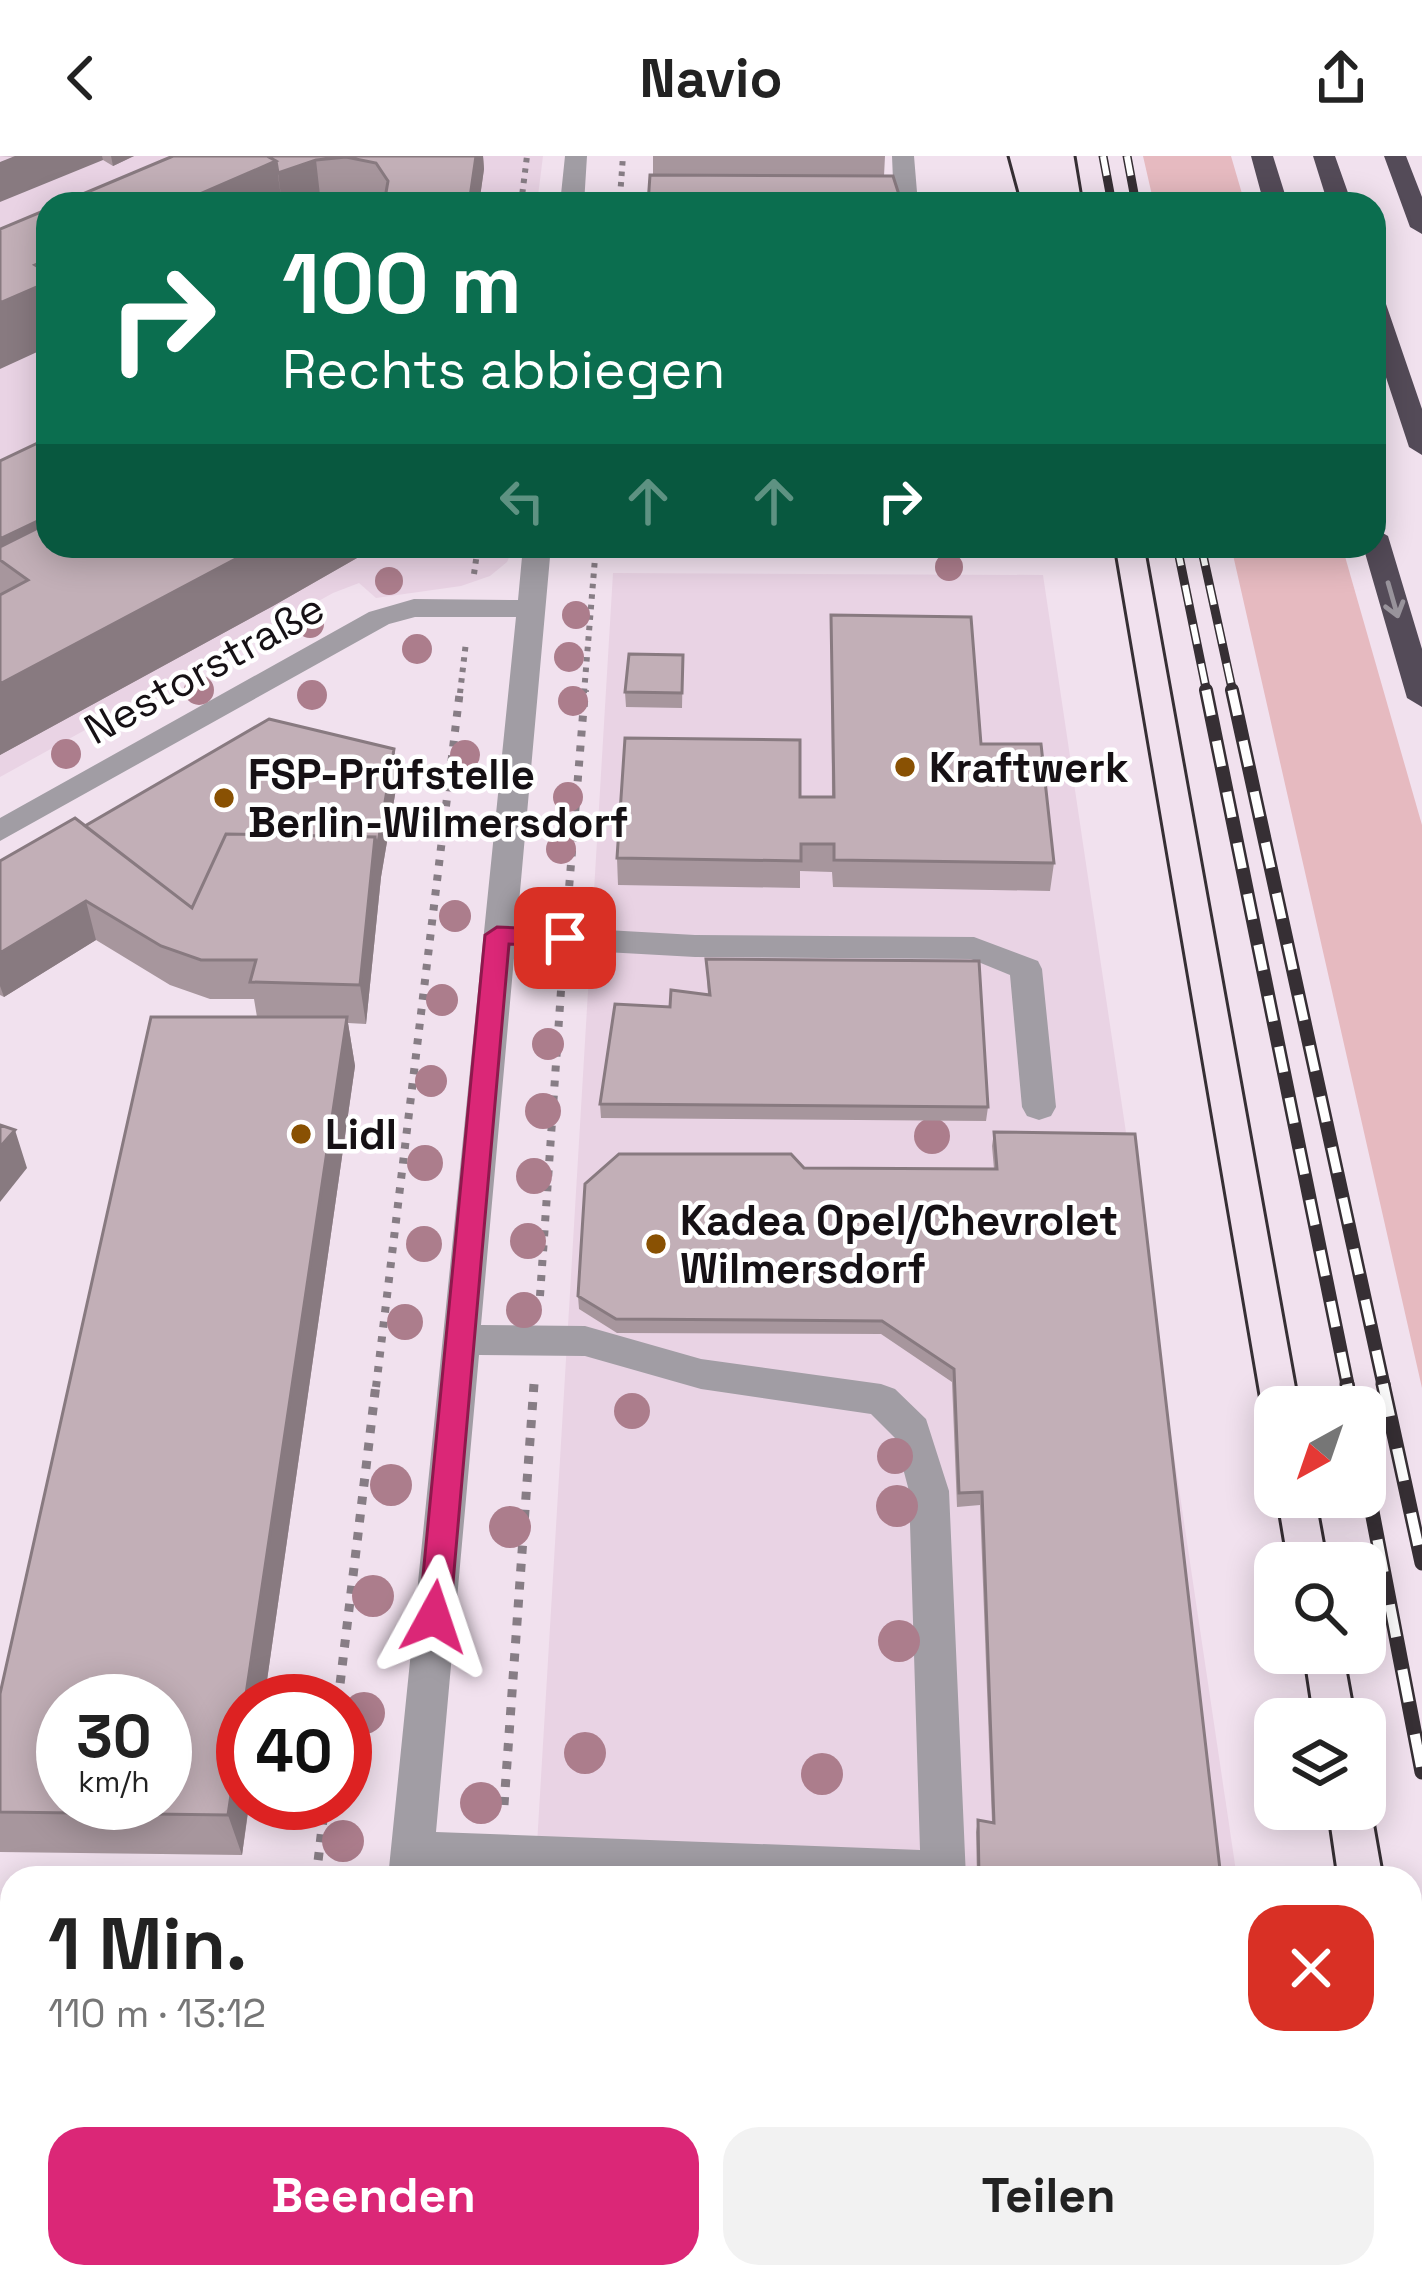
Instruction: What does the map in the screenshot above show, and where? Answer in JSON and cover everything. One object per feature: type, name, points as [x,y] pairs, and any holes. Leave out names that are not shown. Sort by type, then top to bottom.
[{"type":"highway","points":[[1262,156],[1272,192]]},
{"type":"highway","points":[[1324,156],[1336,192]]},
{"type":"highway","points":[[1395,156],[1422,227]]},
{"type":"highway","points":[[1386,340],[1422,447]]},
{"type":"highway","points":[[1381,558],[1422,698]]},
{"type":"street","points":[[573,192],[576,156]]},
{"type":"street","points":[[903,156],[905,192]]},
{"type":"street","points":[[535,558],[411,1865],[500,1856],[734,1866]]},
{"type":"street","name":"Nestorstraße","points":[[0,831],[379,618],[414,608],[529,609]]},
{"type":"street","points":[[497,935],[695,946],[974,948],[1002,956],[1026,969],[1039,1064],[1039,1107]]},
{"type":"street","points":[[460,1340],[585,1341],[700,1374],[881,1400],[912,1430],[928,1491],[944,1866]]},
{"type":"path","points":[[522,192],[527,156]]},
{"type":"path","points":[[620,192],[623,156]]},
{"type":"path","points":[[500,1856],[595,558]]},
{"type":"path","points":[[341,1674],[467,632]]},
{"type":"path","points":[[318,1866],[322,1830]]},
{"type":"shaded area","points":[[0,156],[195,156],[109,192],[36,192],[36,223],[0,238]]},
{"type":"shaded area","points":[[261,156],[543,156],[538,192],[176,192]]},
{"type":"shaded area","points":[[1143,156],[1231,156],[1242,192],[1151,192]]},
{"type":"shaded area","points":[[36,252],[36,558],[509,558],[507,562],[490,576],[461,586],[376,598],[359,583],[333,593],[0,777],[0,267]]},
{"type":"shaded area","points":[[1234,558],[1345,558],[1422,825],[1422,1388]]},
{"type":"shaded area","points":[[613,573],[1043,575],[1235,1866],[536,1866]]},
{"type":"building","points":[[173,156],[267,156],[276,161],[205,192],[88,192]]},
{"type":"building","points":[[267,156],[476,156],[471,192],[386,192],[388,181],[376,163],[346,157],[316,160],[278,173],[276,161]]},
{"type":"building","points":[[650,175],[893,176],[898,192],[649,192]]},
{"type":"building","points":[[36,214],[36,287],[0,303],[0,229]]},
{"type":"building","points":[[36,444],[36,522],[0,539],[0,461]]},
{"type":"building","points":[[36,529],[36,558],[237,558],[0,684],[0,595],[28,580],[0,560],[0,547]]},
{"type":"building","name":"Kraftwerk","points":[[831,615],[971,617],[981,744],[1041,744],[1054,863],[834,860],[834,844],[801,844],[801,861],[617,858],[625,738],[800,740],[800,797],[834,797]]},
{"type":"building","points":[[629,654],[683,655],[682,693],[625,692]]},
{"type":"building","points":[[269,719],[394,749],[377,849],[375,837],[226,834],[192,908],[85,826]]},
{"type":"building","points":[[75,818],[192,908],[226,834],[375,837],[360,985],[250,982],[256,960],[201,960],[161,946],[86,901],[0,953],[0,861]]},
{"type":"building","points":[[706,959],[979,961],[988,1107],[600,1104],[615,1004],[670,1007],[671,990],[710,995]]},
{"type":"building","points":[[151,1017],[347,1017],[249,1674],[216,1674],[216,1815],[192,1815],[192,1674],[36,1674],[36,1812],[0,1812],[0,1694]]},
{"type":"building","points":[[0,1125],[15,1130],[0,1147]]},
{"type":"building","points":[[994,1132],[1135,1134],[1220,1866],[979,1866],[978,1820],[994,1823],[982,1492],[959,1493],[954,1369],[882,1321],[616,1319],[578,1296],[585,1184],[619,1154],[791,1154],[804,1168],[997,1169]]},
{"type":"tram line","points":[[1008,156],[1018,192]]},
{"type":"tram line","points":[[1075,156],[1081,192]]},
{"type":"tram line","points":[[1116,558],[1257,1386]]},
{"type":"tram line","points":[[1147,558],[1296,1386]]},
{"type":"tram line","points":[[1280,1518],[1284,1542]]},
{"type":"tram line","points":[[1320,1518],[1324,1542]]},
{"type":"tram line","points":[[1306,1674],[1310,1698]]},
{"type":"tram line","points":[[1348,1674],[1352,1698]]},
{"type":"tram line","points":[[1330,1830],[1335,1866]]},
{"type":"tram line","points":[[1376,1830],[1382,1866]]},
{"type":"railway","points":[[1103,156],[1110,192]]},
{"type":"railway","points":[[1127,156],[1134,192]]},
{"type":"railway","points":[[1179,558],[1207,693]]},
{"type":"railway","points":[[1204,558],[1233,693]]},
{"type":"railway","points":[[1206,690],[1348,1386]]},
{"type":"railway","points":[[1232,690],[1384,1386]]},
{"type":"railway","points":[[1383,1384],[1422,1563]]},
{"type":"railway","points":[[1373,1518],[1422,1772]]},
{"type":"place","name":"Kraftwerk","points":[[905,767]]},
{"type":"place","name":"FSP-Prüfstelle Berlin-Wilmersdorf","points":[[224,798]]},
{"type":"place","name":"Lidl","points":[[301,1134]]},
{"type":"place","name":"Kadea Opel/Chevrolet Wilmersdorf","points":[[656,1244]]},
{"type":"route","points":[[434,1617],[497,935],[565,938]]}]
